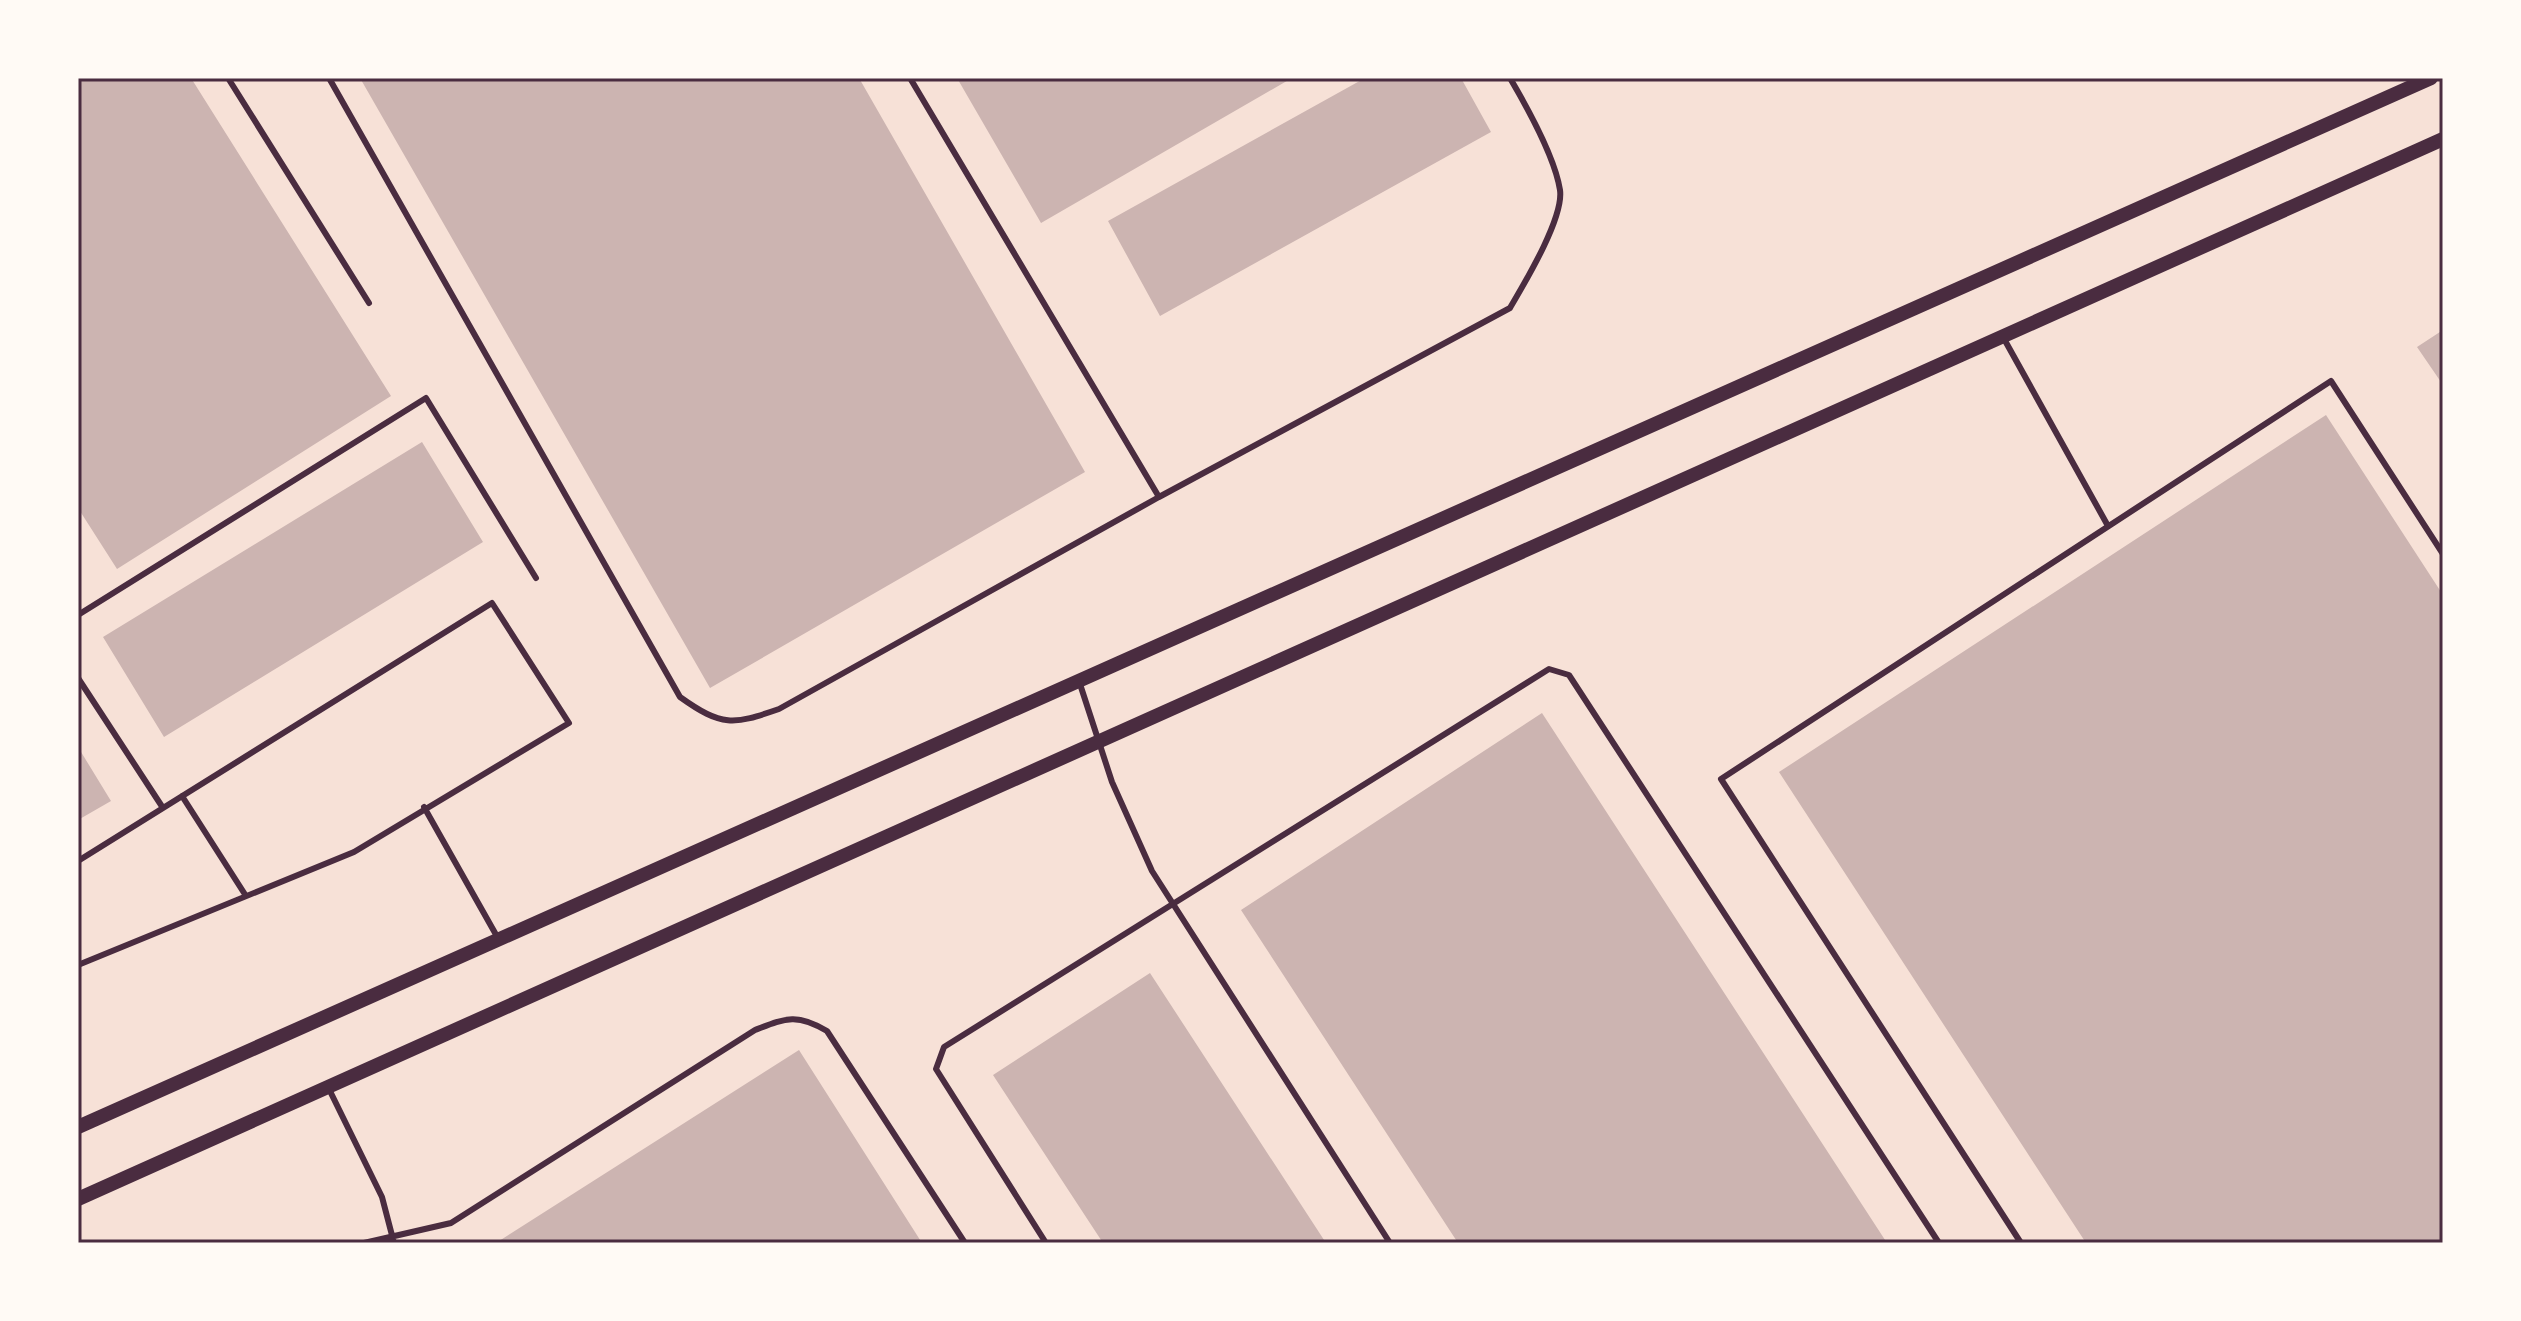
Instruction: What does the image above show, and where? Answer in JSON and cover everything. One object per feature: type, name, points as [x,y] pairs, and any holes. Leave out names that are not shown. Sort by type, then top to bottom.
[{"type":"street","points":[[78,1127],[2431,78]]},
{"type":"street","points":[[78,1199],[2443,139]]},
{"type":"lane","points":[[228,78],[369,303]]},
{"type":"lane","points":[[329,78],[680,697],[703,713],[740,723],[779,709],[1159,497],[1510,308],[1542,255],[1561,192],[1532,116],[1510,78]]},
{"type":"lane","points":[[910,78],[1159,497]]},
{"type":"lane","points":[[2003,336],[2108,526]]},
{"type":"lane","points":[[2021,1243],[1721,779],[2331,381],[2443,554]]},
{"type":"lane","points":[[78,615],[426,398],[536,578]]},
{"type":"lane","points":[[78,861],[492,603],[569,723],[424,807],[354,852],[78,965]]},
{"type":"lane","points":[[1046,1243],[936,1069],[944,1047],[1518,685],[1549,669],[1569,675],[1939,1243]]},
{"type":"lane","points":[[78,678],[163,808]]},
{"type":"lane","points":[[1079,681],[1133,832],[1172,903],[1390,1243]]},
{"type":"lane","points":[[182,796],[246,896]]},
{"type":"lane","points":[[424,807],[499,940]]},
{"type":"lane","points":[[364,1243],[392,1240],[451,1223],[755,1030],[784,1019],[806,1019],[827,1031],[965,1243]]},
{"type":"lane","points":[[328,1087],[382,1197],[392,1240]]},
{"type":"building","points":[[78,78],[191,78],[391,396],[117,569],[78,508]]},
{"type":"building","points":[[360,78],[859,78],[1085,472],[710,688]]},
{"type":"building","points":[[957,78],[1292,78],[1041,223]]},
{"type":"building","points":[[1365,78],[1461,78],[1491,132],[1160,316],[1108,221]]},
{"type":"building","points":[[2443,330],[2443,385],[2417,347]]},
{"type":"building","points":[[2326,415],[2443,595],[2443,1243],[2086,1243],[1779,772]]},
{"type":"building","points":[[422,442],[483,542],[164,737],[103,637]]},
{"type":"building","points":[[1542,713],[1887,1243],[1458,1243],[1241,910]]},
{"type":"building","points":[[78,747],[111,801],[78,820]]},
{"type":"building","points":[[1150,973],[1326,1243],[1103,1243],[993,1075]]},
{"type":"building","points":[[799,1050],[922,1243],[496,1243]]}]
